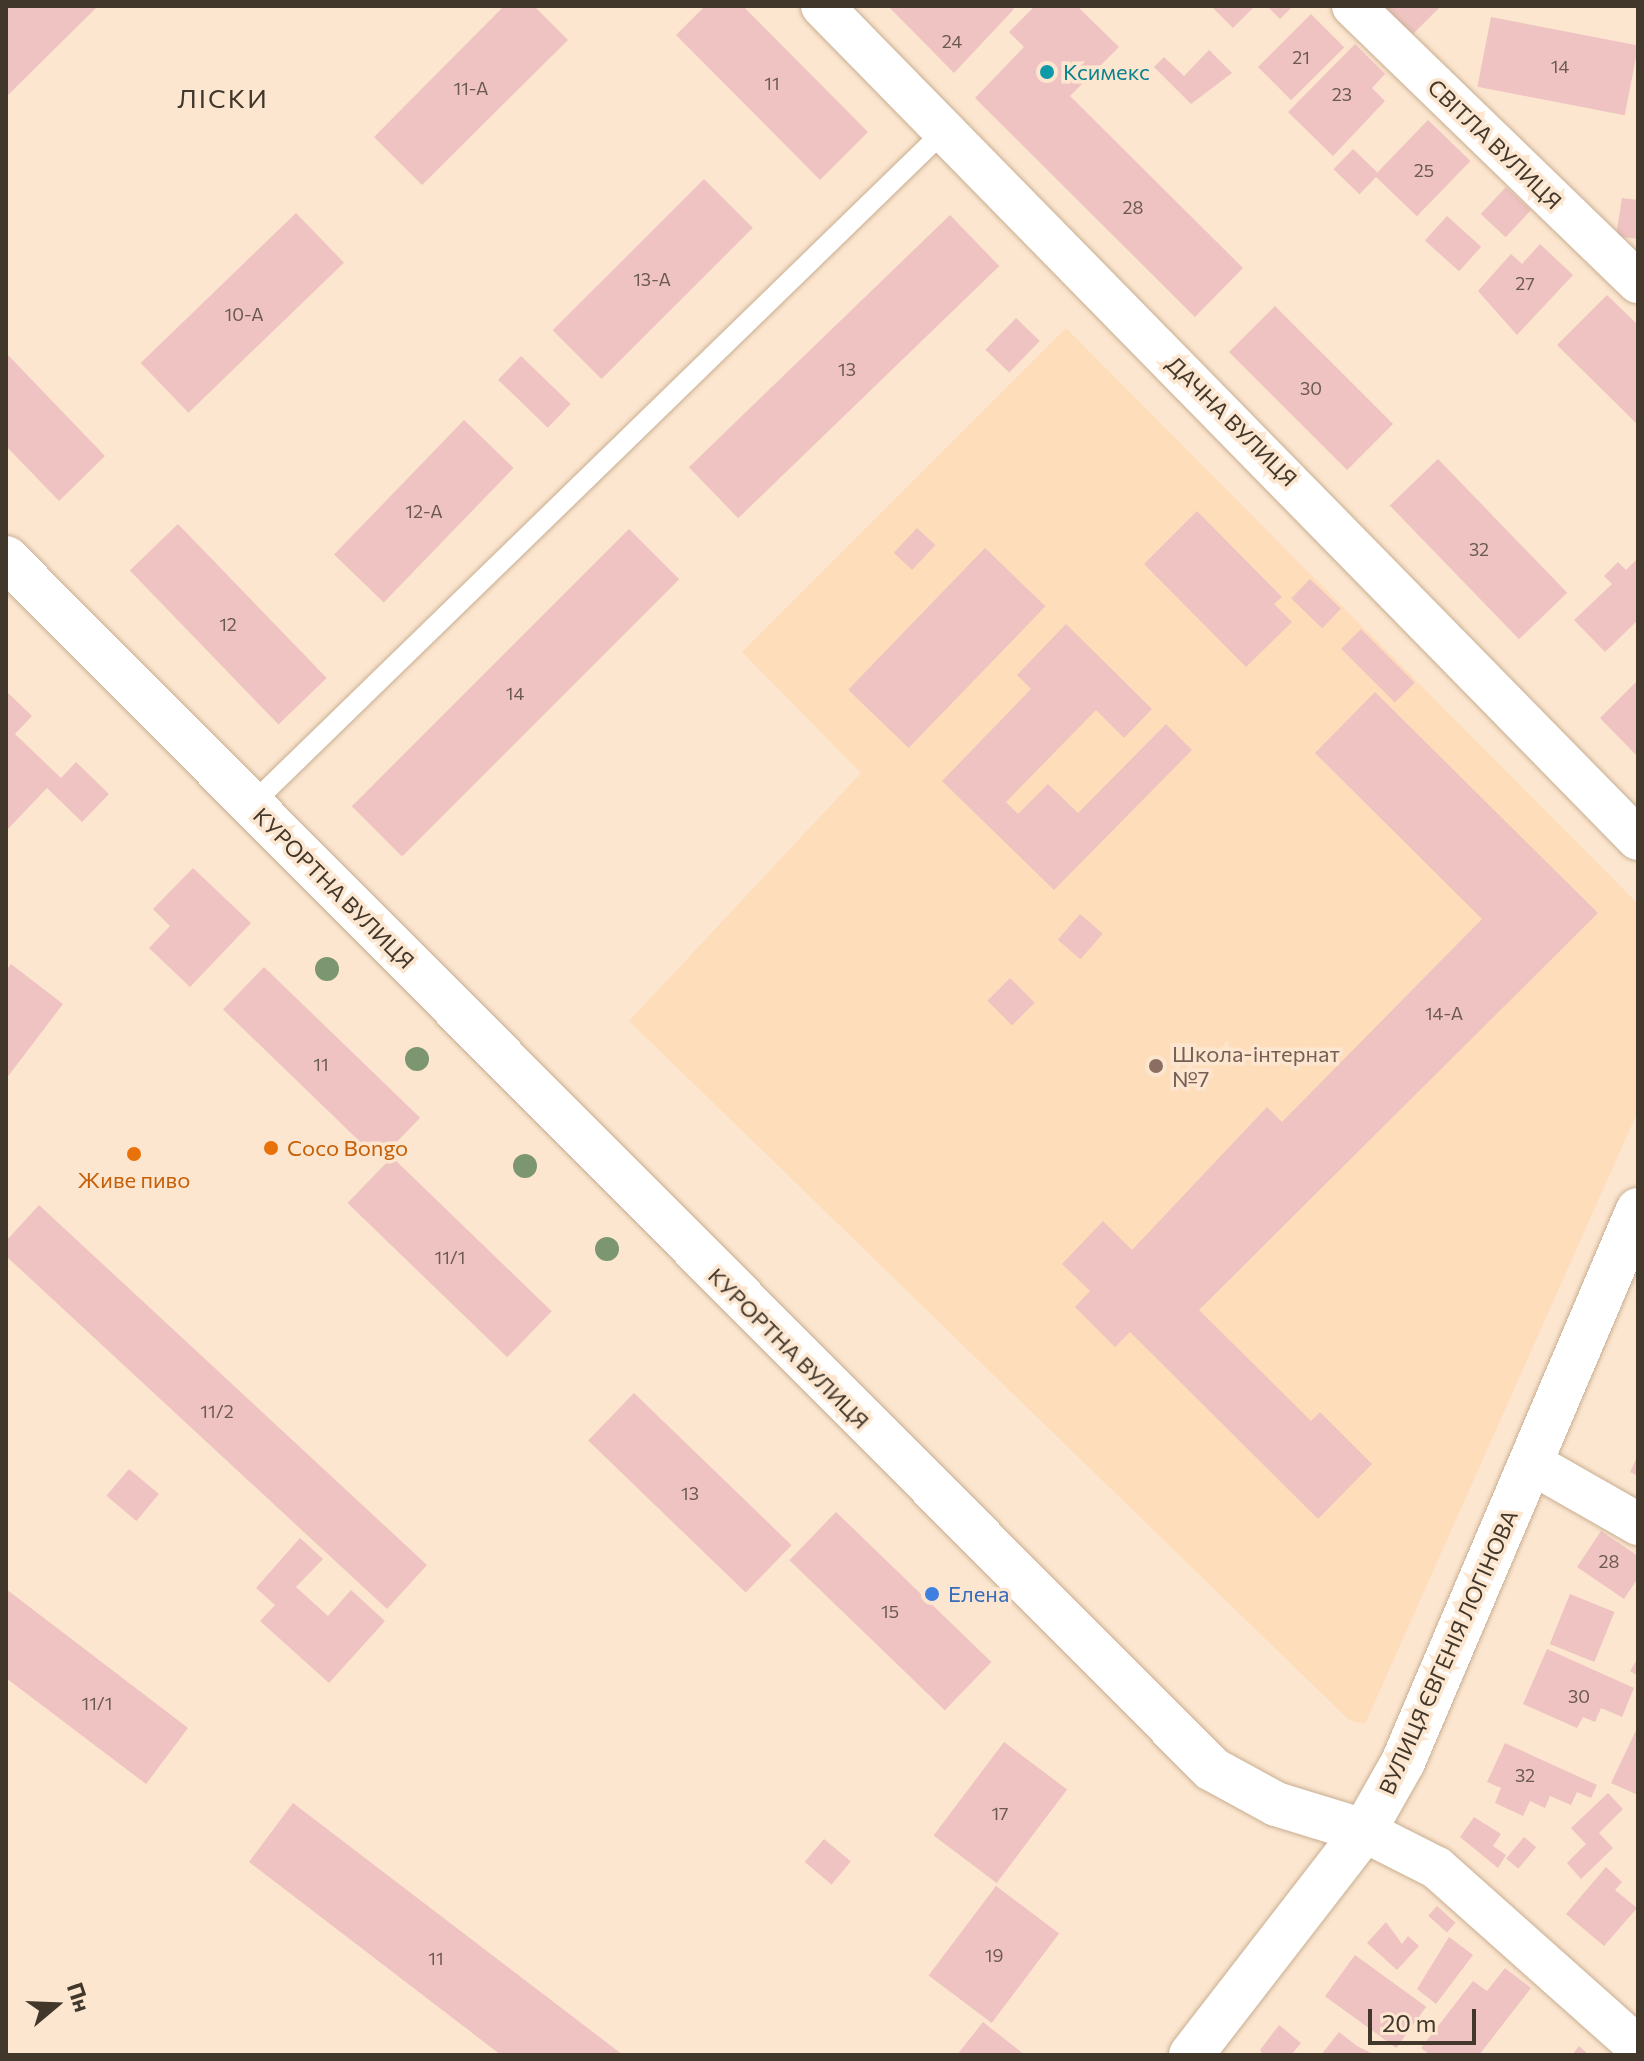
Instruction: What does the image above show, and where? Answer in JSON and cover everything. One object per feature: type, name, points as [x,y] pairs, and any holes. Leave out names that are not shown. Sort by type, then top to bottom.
[{"type":"street","name":"ДАЧНА ВУЛИЦЯ","points":[[822,6],[1638,839]]},
{"type":"street","name":"СВІТЛА ВУЛИЦЯ","points":[[1353,6],[1638,282]]},
{"type":"street","name":"КУРОРТНА ВУЛИЦЯ","points":[[6,558],[1212,1769],[1276,1804],[1364,1831],[1437,1868],[1638,2047]]},
{"type":"street","name":"ВУЛИЦЯ ЄВГЕНІЯ ЛОГІНОВА","points":[[1191,2055],[1364,1831],[1403,1762],[1638,1210]]},
{"type":"street","points":[[1531,1463],[1638,1524]]},
{"type":"lane","points":[[251,805],[944,131]]},
{"type":"shaded area","name":"Школа-інтернат №7","points":[[1066,328],[1638,904],[1638,1111],[1365,1724],[1349,1720],[629,1021],[861,773],[742,652]]},
{"type":"building","points":[[6,6],[98,6],[6,97]]},
{"type":"building","points":[[504,6],[534,6],[568,40],[422,185],[374,137]]},
{"type":"building","points":[[705,6],[743,6],[868,132],[820,180],[676,35]]},
{"type":"building","points":[[888,6],[1011,6],[1014,9],[954,73]]},
{"type":"building","points":[[1035,6],[1077,6],[1119,47],[1070,96],[1243,268],[1195,317],[975,98],[1024,47],[1009,32]]},
{"type":"building","points":[[1211,6],[1255,6],[1233,28]]},
{"type":"building","points":[[1267,6],[1293,6],[1280,19]]},
{"type":"building","points":[[1384,6],[1441,6],[1413,34]]},
{"type":"building","points":[[1311,14],[1344,47],[1291,100],[1258,67]]},
{"type":"building","points":[[1491,17],[1638,46],[1625,115],[1477,87]]},
{"type":"building","points":[[1355,44],[1385,74],[1372,88],[1385,101],[1333,156],[1288,112]]},
{"type":"building","points":[[1209,50],[1232,73],[1191,104],[1154,67],[1164,57],[1184,76]]},
{"type":"building","points":[[1428,120],[1470,161],[1417,216],[1375,175]]},
{"type":"building","points":[[1353,149],[1379,174],[1359,194],[1334,169]]},
{"type":"building","points":[[704,179],[753,228],[601,379],[553,330]]},
{"type":"building","points":[[1506,187],[1531,210],[1506,237],[1481,214]]},
{"type":"building","points":[[1622,198],[1638,200],[1638,239],[1616,236]]},
{"type":"building","points":[[296,213],[344,263],[189,413],[141,363]]},
{"type":"building","points":[[950,215],[999,266],[738,518],[689,467]]},
{"type":"building","points":[[1447,216],[1481,247],[1459,271],[1425,241]]},
{"type":"building","points":[[1540,244],[1573,275],[1517,335],[1478,291],[1511,254],[1522,264]]},
{"type":"building","points":[[1607,295],[1638,325],[1638,425],[1557,345]]},
{"type":"building","points":[[1275,306],[1393,424],[1347,470],[1229,352]]},
{"type":"building","points":[[1016,318],[1040,341],[1009,373],[985,350]]},
{"type":"building","points":[[6,353],[105,456],[59,501],[6,446]]},
{"type":"building","points":[[521,356],[571,404],[548,428],[498,380]]},
{"type":"building","points":[[464,420],[514,468],[384,602],[334,555]]},
{"type":"building","points":[[1438,459],[1567,593],[1519,639],[1390,506]]},
{"type":"building","points":[[1197,511],[1282,597],[1274,604],[1292,622],[1246,667],[1144,564]]},
{"type":"building","points":[[178,524],[327,678],[278,724],[130,571]]},
{"type":"building","points":[[917,528],[935,545],[912,570],[894,553]]},
{"type":"building","points":[[629,529],[679,579],[402,856],[352,806]]},
{"type":"building","points":[[985,548],[1045,606],[909,748],[848,690]]},
{"type":"building","points":[[1638,558],[1638,620],[1605,652],[1574,620],[1612,584],[1604,576],[1618,562],[1626,570]]},
{"type":"building","points":[[1310,579],[1341,609],[1322,628],[1291,598]]},
{"type":"building","points":[[1066,624],[1152,709],[1124,738],[1096,710],[1006,802],[1018,814],[1048,784],[1078,813],[1166,724],[1192,750],[1054,890],[942,781],[1031,689],[1017,675]]},
{"type":"building","points":[[1361,629],[1415,683],[1395,703],[1341,649]]},
{"type":"building","points":[[1638,680],[1638,757],[1600,718]]},
{"type":"building","points":[[6,691],[32,716],[15,734],[61,778],[76,762],[109,794],[82,822],[47,788],[6,831]]},
{"type":"building","points":[[1375,692],[1598,913],[1199,1310],[1311,1421],[1320,1412],[1372,1464],[1318,1519],[1130,1332],[1115,1347],[1075,1307],[1090,1291],[1062,1264],[1103,1221],[1132,1250],[1267,1107],[1282,1122],[1482,919],[1315,753]]},
{"type":"building","points":[[193,868],[251,923],[190,987],[149,948],[170,926],[153,909]]},
{"type":"building","points":[[1080,914],[1103,934],[1080,959],[1058,940]]},
{"type":"building","points":[[11,964],[63,1004],[6,1079],[6,971]]},
{"type":"building","points":[[264,967],[420,1118],[379,1160],[223,1009]]},
{"type":"building","points":[[1010,978],[1035,1003],[1012,1025],[987,1001]]},
{"type":"building","points":[[392,1157],[552,1311],[507,1357],[348,1203]]},
{"type":"building","points":[[39,1205],[427,1565],[387,1609],[6,1256],[6,1241]]},
{"type":"building","points":[[634,1393],[792,1545],[746,1593],[588,1440]]},
{"type":"building","points":[[1638,1455],[1638,1476],[1630,1472]]},
{"type":"building","points":[[129,1469],[159,1494],[136,1521],[107,1496]]},
{"type":"building","points":[[836,1512],[991,1662],[945,1710],[789,1560]]},
{"type":"building","points":[[1601,1531],[1638,1556],[1638,1578],[1624,1599],[1577,1567]]},
{"type":"building","points":[[300,1538],[323,1559],[296,1587],[328,1616],[351,1590],[385,1621],[329,1683],[260,1621],[275,1605],[256,1588]]},
{"type":"building","points":[[6,1589],[188,1728],[146,1784],[6,1678]]},
{"type":"building","points":[[1570,1594],[1615,1612],[1594,1662],[1550,1644]]},
{"type":"building","points":[[1547,1649],[1634,1688],[1622,1717],[1601,1708],[1595,1722],[1583,1717],[1577,1728],[1523,1704]]},
{"type":"building","points":[[1638,1658],[1638,1676],[1630,1671]]},
{"type":"building","points":[[1638,1726],[1638,1795],[1611,1783]]},
{"type":"building","points":[[1004,1742],[1067,1790],[997,1883],[934,1835]]},
{"type":"building","points":[[1505,1743],[1597,1785],[1591,1798],[1577,1792],[1571,1805],[1550,1796],[1545,1808],[1530,1801],[1523,1816],[1495,1803],[1501,1788],[1487,1782]]},
{"type":"building","points":[[1608,1793],[1623,1809],[1599,1833],[1613,1848],[1581,1879],[1567,1863],[1586,1844],[1571,1828]]},
{"type":"building","points":[[293,1803],[623,2055],[501,2055],[249,1862]]},
{"type":"building","points":[[1474,1817],[1501,1834],[1493,1846],[1506,1855],[1498,1868],[1460,1837]]},
{"type":"building","points":[[1524,1837],[1536,1847],[1518,1869],[1506,1858]]},
{"type":"building","points":[[824,1839],[851,1861],[832,1884],[805,1862]]},
{"type":"building","points":[[1606,1867],[1622,1882],[1615,1890],[1637,1908],[1604,1946],[1566,1914]]},
{"type":"building","points":[[996,1886],[1059,1934],[992,2023],[929,1975]]},
{"type":"building","points":[[1437,1906],[1456,1923],[1447,1932],[1428,1916]]},
{"type":"building","points":[[1386,1922],[1402,1944],[1408,1936],[1419,1946],[1397,1970],[1367,1943]]},
{"type":"building","points":[[1449,1937],[1473,1955],[1436,2004],[1417,1989]]},
{"type":"building","points":[[1355,1955],[1426,2007],[1396,2048],[1325,1996]]},
{"type":"building","points":[[1505,1968],[1531,1988],[1479,2055],[1430,2055],[1421,2048],[1473,1981],[1487,1991]]},
{"type":"building","points":[[983,2022],[1025,2055],[957,2055]]},
{"type":"building","points":[[1279,2025],[1301,2043],[1291,2055],[1263,2055],[1260,2050]]},
{"type":"building","points":[[1339,2032],[1357,2046],[1375,2055],[1321,2055]]},
{"type":"building","points":[[1579,2046],[1589,2055],[1572,2055]]},
{"type":"place","name":"Ксимекс","points":[[1047,72]]},
{"type":"place","name":"Школа-інтернат №7","points":[[1156,1066]]},
{"type":"place","name":"Coco Bongo","points":[[271,1148]]},
{"type":"place","name":"Живе пиво","points":[[134,1154]]},
{"type":"place","name":"Елена","points":[[932,1594]]},
{"type":"district","name":"ЛІСКИ","points":[[223,98]]}]
